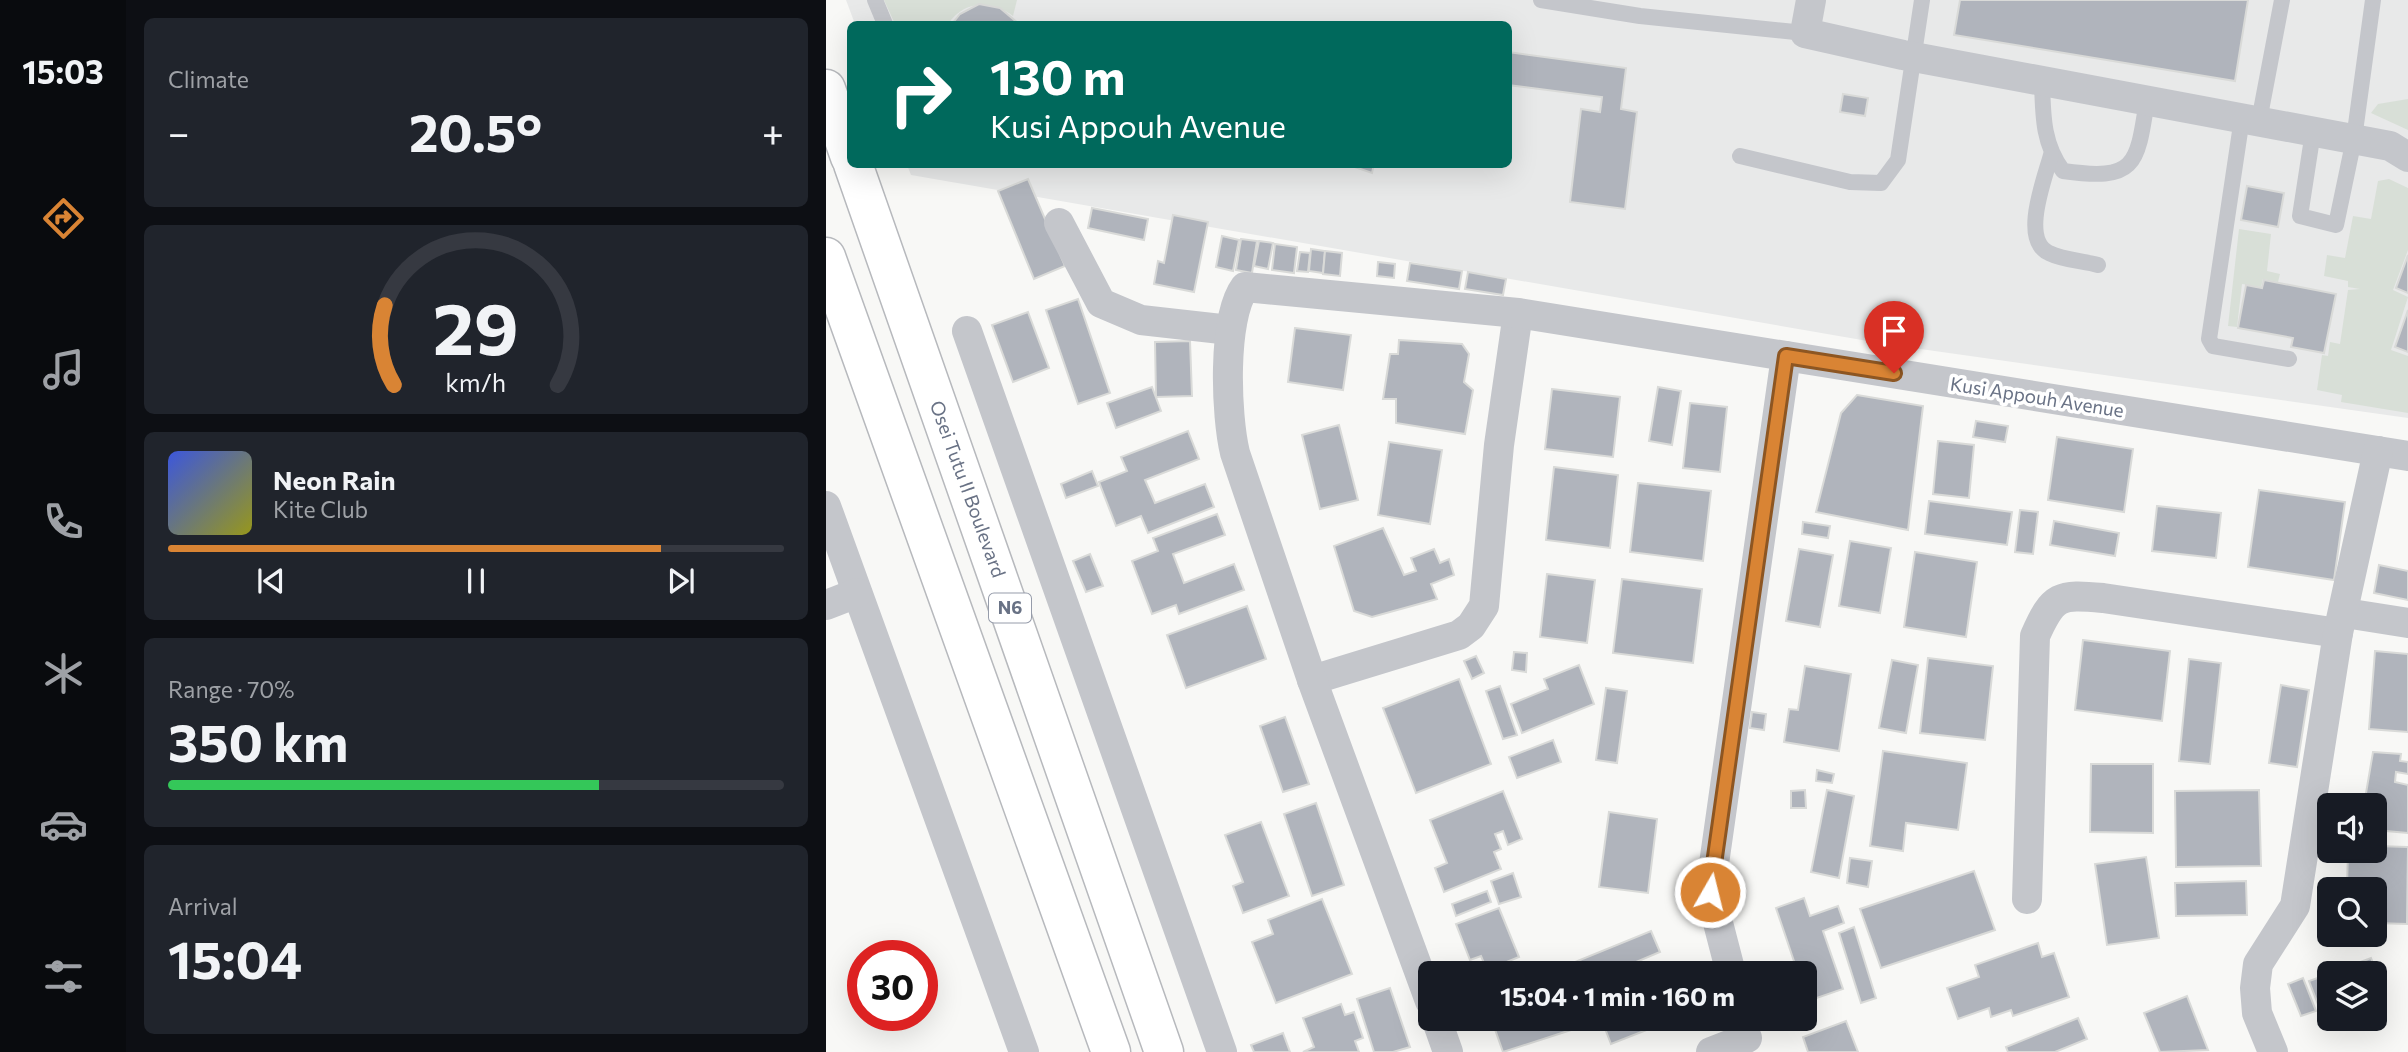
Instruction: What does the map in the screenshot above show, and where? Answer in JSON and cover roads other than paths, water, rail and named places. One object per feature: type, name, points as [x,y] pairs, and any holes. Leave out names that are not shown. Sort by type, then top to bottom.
[{"type":"highway","points":[[826,89],[847,148]]},
{"type":"highway","name":"Osei Tutu II Boulevard","points":[[854,168],[1164,1052]]},
{"type":"highway","name":"N6","points":[[826,257],[1111,1052]]},
{"type":"street","points":[[1811,0],[1805,33],[1915,57],[2390,146],[2408,157]]},
{"type":"street","points":[[1059,223],[1101,303],[1141,320],[1230,330],[1227,423],[1235,453],[1312,680],[1418,968]]},
{"type":"street","name":"Kusi Appouh Avenue","points":[[1230,330],[1242,290],[1249,286],[1518,313],[2408,456]]},
{"type":"street","points":[[1312,680],[1459,635],[1471,625],[1484,606],[1499,445],[1518,313]]},
{"type":"street","points":[[967,331],[1222,1052]]},
{"type":"street","points":[[1728,961],[1710,892],[1786,356]]},
{"type":"street","points":[[2273,1052],[2258,1013],[2255,988],[2258,964],[2295,906],[2342,623],[2378,451]]},
{"type":"street","points":[[826,506],[1024,1052]]},
{"type":"street","points":[[826,605],[857,593]]},
{"type":"street","points":[[2027,899],[2035,636],[2048,607],[2067,595],[2342,623],[2408,623]]},
{"type":"street","points":[[1441,1031],[1448,1052]]},
{"type":"street","points":[[1711,1052],[1747,1036]]},
{"type":"lane","points":[[876,0],[884,21]]},
{"type":"lane","points":[[1541,0],[1805,33]]},
{"type":"lane","points":[[1740,156],[1850,182],[1881,183],[1898,159],[1922,0]]},
{"type":"lane","points":[[2282,0],[2250,120],[2209,340],[2213,346],[2289,359]]},
{"type":"lane","points":[[2313,132],[2300,216],[2336,225],[2354,139],[2373,0]]},
{"type":"lane","points":[[2042,80],[2044,125],[2051,155],[2063,171],[2115,175],[2136,156],[2147,100]]},
{"type":"lane","points":[[2051,155],[2036,210],[2034,228],[2037,242],[2047,253],[2098,265]]}]
